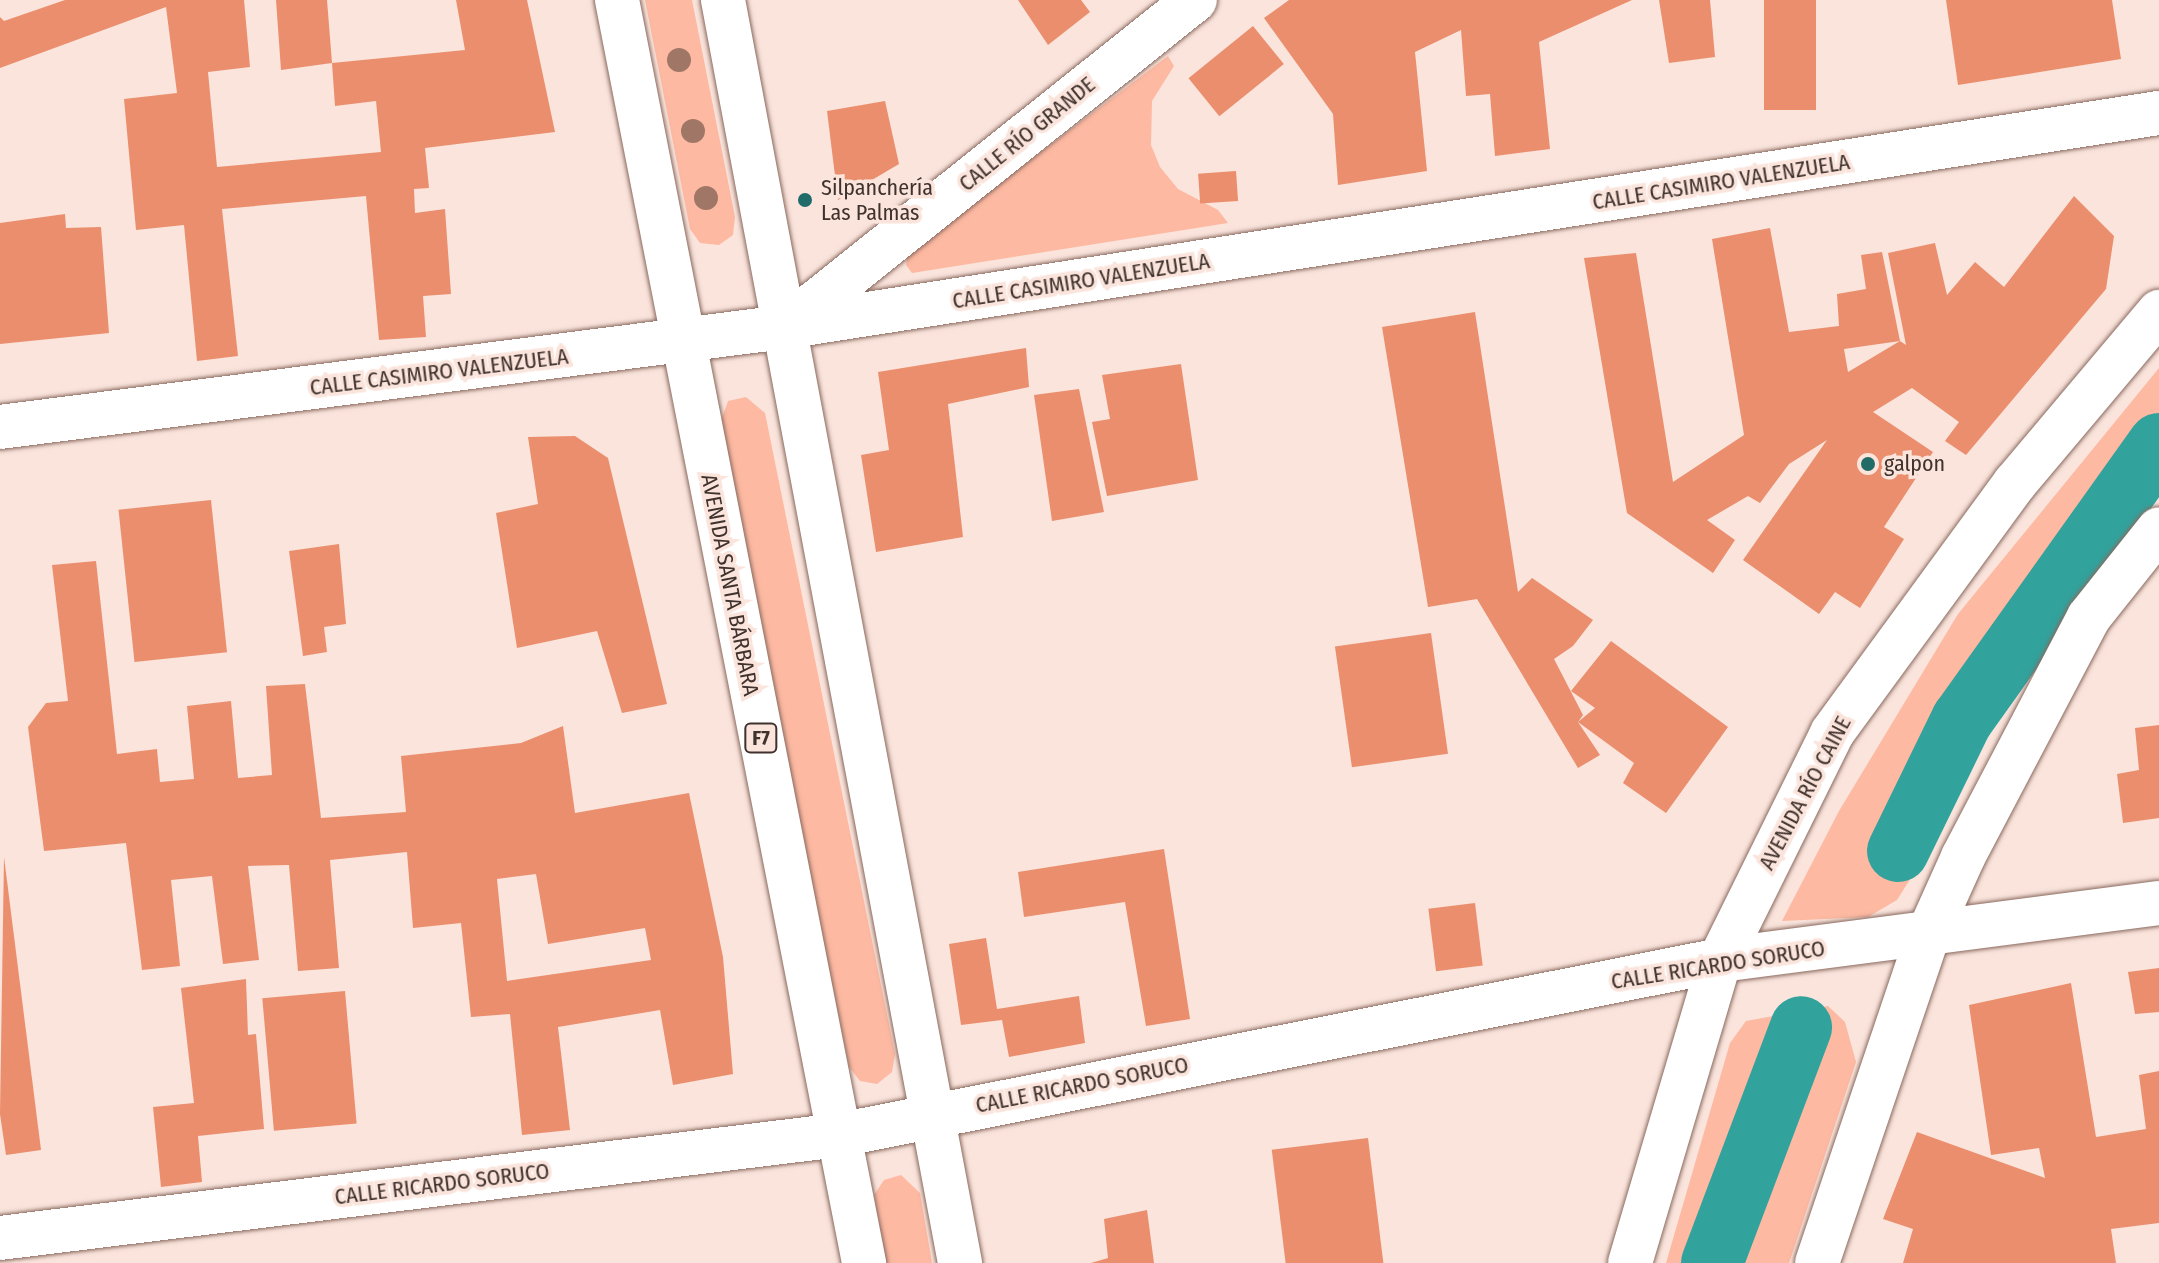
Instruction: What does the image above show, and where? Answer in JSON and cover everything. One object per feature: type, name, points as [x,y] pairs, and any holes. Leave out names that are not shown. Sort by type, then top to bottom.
[{"type":"main road","name":"AVENIDA SANTA BÁRBARA","points":[[617,0],[864,1263]]},
{"type":"main road","points":[[723,0],[936,1113],[960,1263]]},
{"type":"main road","name":"CALLE RÍO GRANDE","points":[[784,327],[1195,0]]},
{"type":"main road","name":"CALLE CASIMIRO VALENZUELA","points":[[0,427],[784,327],[2159,113]]},
{"type":"main road","name":"AVENIDA RÍO CAINE","points":[[1630,1263],[1720,960],[1832,733],[2015,483],[2159,312]]},
{"type":"main road","points":[[1817,1263],[1928,935],[1963,857],[2089,617],[2159,529]]},
{"type":"main road","name":"CALLE RICARDO SORUCO","points":[[0,1238],[839,1135],[936,1113],[1720,960],[2159,903]]},
{"type":"shaded area","points":[[645,0],[692,0],[735,217],[733,235],[719,245],[700,243],[690,229]]},
{"type":"shaded area","points":[[1168,56],[1174,66],[1152,101],[1151,145],[1160,167],[1178,189],[1218,210],[1228,223],[912,273],[906,265],[908,254],[918,245]]},
{"type":"shaded area","points":[[2159,368],[2159,461],[2063,590],[1976,737],[1919,865],[1897,900],[1868,917],[1782,921],[1839,811],[1958,614]]},
{"type":"shaded area","points":[[746,397],[765,413],[895,1054],[892,1072],[877,1084],[860,1081],[849,1067],[719,426],[728,401]]},
{"type":"shaded area","points":[[1828,1006],[1845,1022],[1856,1062],[1789,1263],[1666,1263],[1730,1043],[1746,1021]]},
{"type":"shaded area","points":[[901,1175],[920,1193],[932,1263],[886,1263],[874,1195],[884,1180]]},
{"type":"building","points":[[65,0],[244,0],[250,67],[208,72],[217,167],[381,152],[376,101],[335,106],[332,63],[465,50],[456,0],[527,0],[555,132],[425,148],[429,188],[414,189],[415,213],[445,209],[451,294],[423,296],[426,337],[379,340],[366,196],[222,209],[238,356],[197,361],[184,225],[136,230],[124,99],[177,93],[166,7],[0,68],[0,17],[4,21]]},
{"type":"building","points":[[276,0],[327,0],[332,63],[281,70]]},
{"type":"building","points":[[1018,0],[1081,0],[1090,12],[1048,45]]},
{"type":"building","points":[[1289,0],[1632,0],[1539,42],[1550,149],[1495,156],[1490,94],[1466,96],[1461,30],[1415,52],[1427,171],[1338,185],[1333,114],[1264,18]]},
{"type":"building","points":[[1659,0],[1710,0],[1715,57],[1669,63]]},
{"type":"building","points":[[1764,0],[1816,0],[1816,110],[1764,110]]},
{"type":"building","points":[[1946,0],[2112,0],[2121,59],[1958,85]]},
{"type":"building","points":[[1253,26],[1284,64],[1219,116],[1188,78]]},
{"type":"building","points":[[885,101],[899,164],[838,200],[827,111]]},
{"type":"building","points":[[1236,171],[1238,201],[1200,204],[1198,174]]},
{"type":"building","points":[[2074,196],[2114,236],[2106,289],[1966,455],[1945,441],[1959,422],[1912,388],[1873,412],[1933,452],[1884,527],[1904,539],[1860,608],[1835,592],[1819,614],[1743,560],[1827,440],[1789,464],[1760,503],[1748,496],[1707,520],[1735,540],[1713,573],[1627,513],[1584,258],[1636,253],[1673,482],[1744,435],[1712,239],[1770,228],[1789,332],[1839,326],[1837,294],[1866,289],[1861,255],[1882,252],[1900,341],[1906,345],[1888,253],[1935,243],[1947,295],[1975,262],[2004,287]],"holes":[[[1900,341],[1848,372],[1844,349]]]},
{"type":"building","points":[[65,214],[66,228],[101,227],[109,333],[0,344],[0,223]]},
{"type":"building","points":[[1475,312],[1518,592],[1532,578],[1593,620],[1573,646],[1554,659],[1583,715],[1578,722],[1600,755],[1578,768],[1477,599],[1428,607],[1382,327]]},
{"type":"building","points":[[1026,348],[1029,387],[948,404],[963,537],[876,552],[861,455],[889,450],[878,372]]},
{"type":"building","points":[[1181,364],[1198,480],[1107,496],[1092,422],[1110,419],[1102,375]]},
{"type":"building","points":[[1079,389],[1104,512],[1052,521],[1034,395]]},
{"type":"building","points":[[575,436],[608,458],[667,704],[622,713],[597,631],[517,648],[496,513],[538,504],[528,437]]},
{"type":"building","points":[[211,500],[227,652],[135,662],[119,510]]},
{"type":"building","points":[[339,544],[346,624],[324,627],[327,652],[303,656],[289,551]]},
{"type":"building","points":[[96,561],[117,754],[157,749],[160,782],[194,779],[187,706],[231,701],[238,778],[272,775],[266,686],[305,684],[321,818],[406,812],[401,756],[521,743],[563,726],[575,813],[689,793],[723,957],[733,1074],[673,1085],[660,1010],[558,1027],[570,1130],[522,1135],[510,1014],[471,1017],[461,923],[413,928],[407,852],[330,860],[339,968],[298,971],[289,865],[248,866],[259,960],[223,964],[212,876],[171,880],[180,966],[142,970],[126,843],[44,851],[28,727],[46,703],[68,701],[52,565]],"holes":[[[536,874],[548,944],[645,928],[651,960],[507,981],[497,879]]]},
{"type":"building","points":[[1431,633],[1448,754],[1352,767],[1335,646]]},
{"type":"building","points":[[1611,641],[1728,727],[1666,813],[1623,783],[1634,763],[1578,722],[1595,708],[1571,691]]},
{"type":"building","points":[[2159,725],[2159,818],[2123,823],[2117,774],[2139,770],[2135,728]]},
{"type":"building","points":[[1164,849],[1190,1019],[1146,1026],[1125,902],[1024,917],[1018,872]]},
{"type":"building","points":[[4,857],[41,1150],[6,1155],[0,1114]]},
{"type":"building","points":[[1475,903],[1483,966],[1436,971],[1428,909]]},
{"type":"building","points":[[986,938],[997,1009],[1079,996],[1085,1043],[1009,1057],[1002,1020],[961,1025],[949,944]]},
{"type":"building","points":[[2159,968],[2159,1012],[2135,1014],[2128,972]]},
{"type":"building","points":[[246,979],[248,1035],[256,1034],[264,1129],[198,1136],[202,1182],[161,1187],[153,1107],[194,1103],[181,988]]},
{"type":"building","points":[[2071,983],[2096,1137],[2146,1129],[2139,1075],[2159,1071],[2159,1223],[2111,1229],[2116,1263],[1903,1263],[1913,1229],[1883,1219],[1917,1132],[2045,1178],[2039,1148],[1991,1155],[1969,1005]]},
{"type":"building","points":[[345,991],[357,1123],[274,1131],[262,998]]},
{"type":"building","points":[[1368,1138],[1383,1263],[1286,1263],[1272,1150]]},
{"type":"building","points":[[1147,1210],[1154,1263],[1091,1263],[1108,1258],[1104,1219]]},
{"type":"waterway","points":[[1898,851],[1962,720],[2159,444]]},
{"type":"waterway","points":[[1712,1263],[1801,1027]]},
{"type":"place","name":"Silpanchería Las Palmas","points":[[805,200]]},
{"type":"place","name":"galpon","points":[[1868,464]]}]
